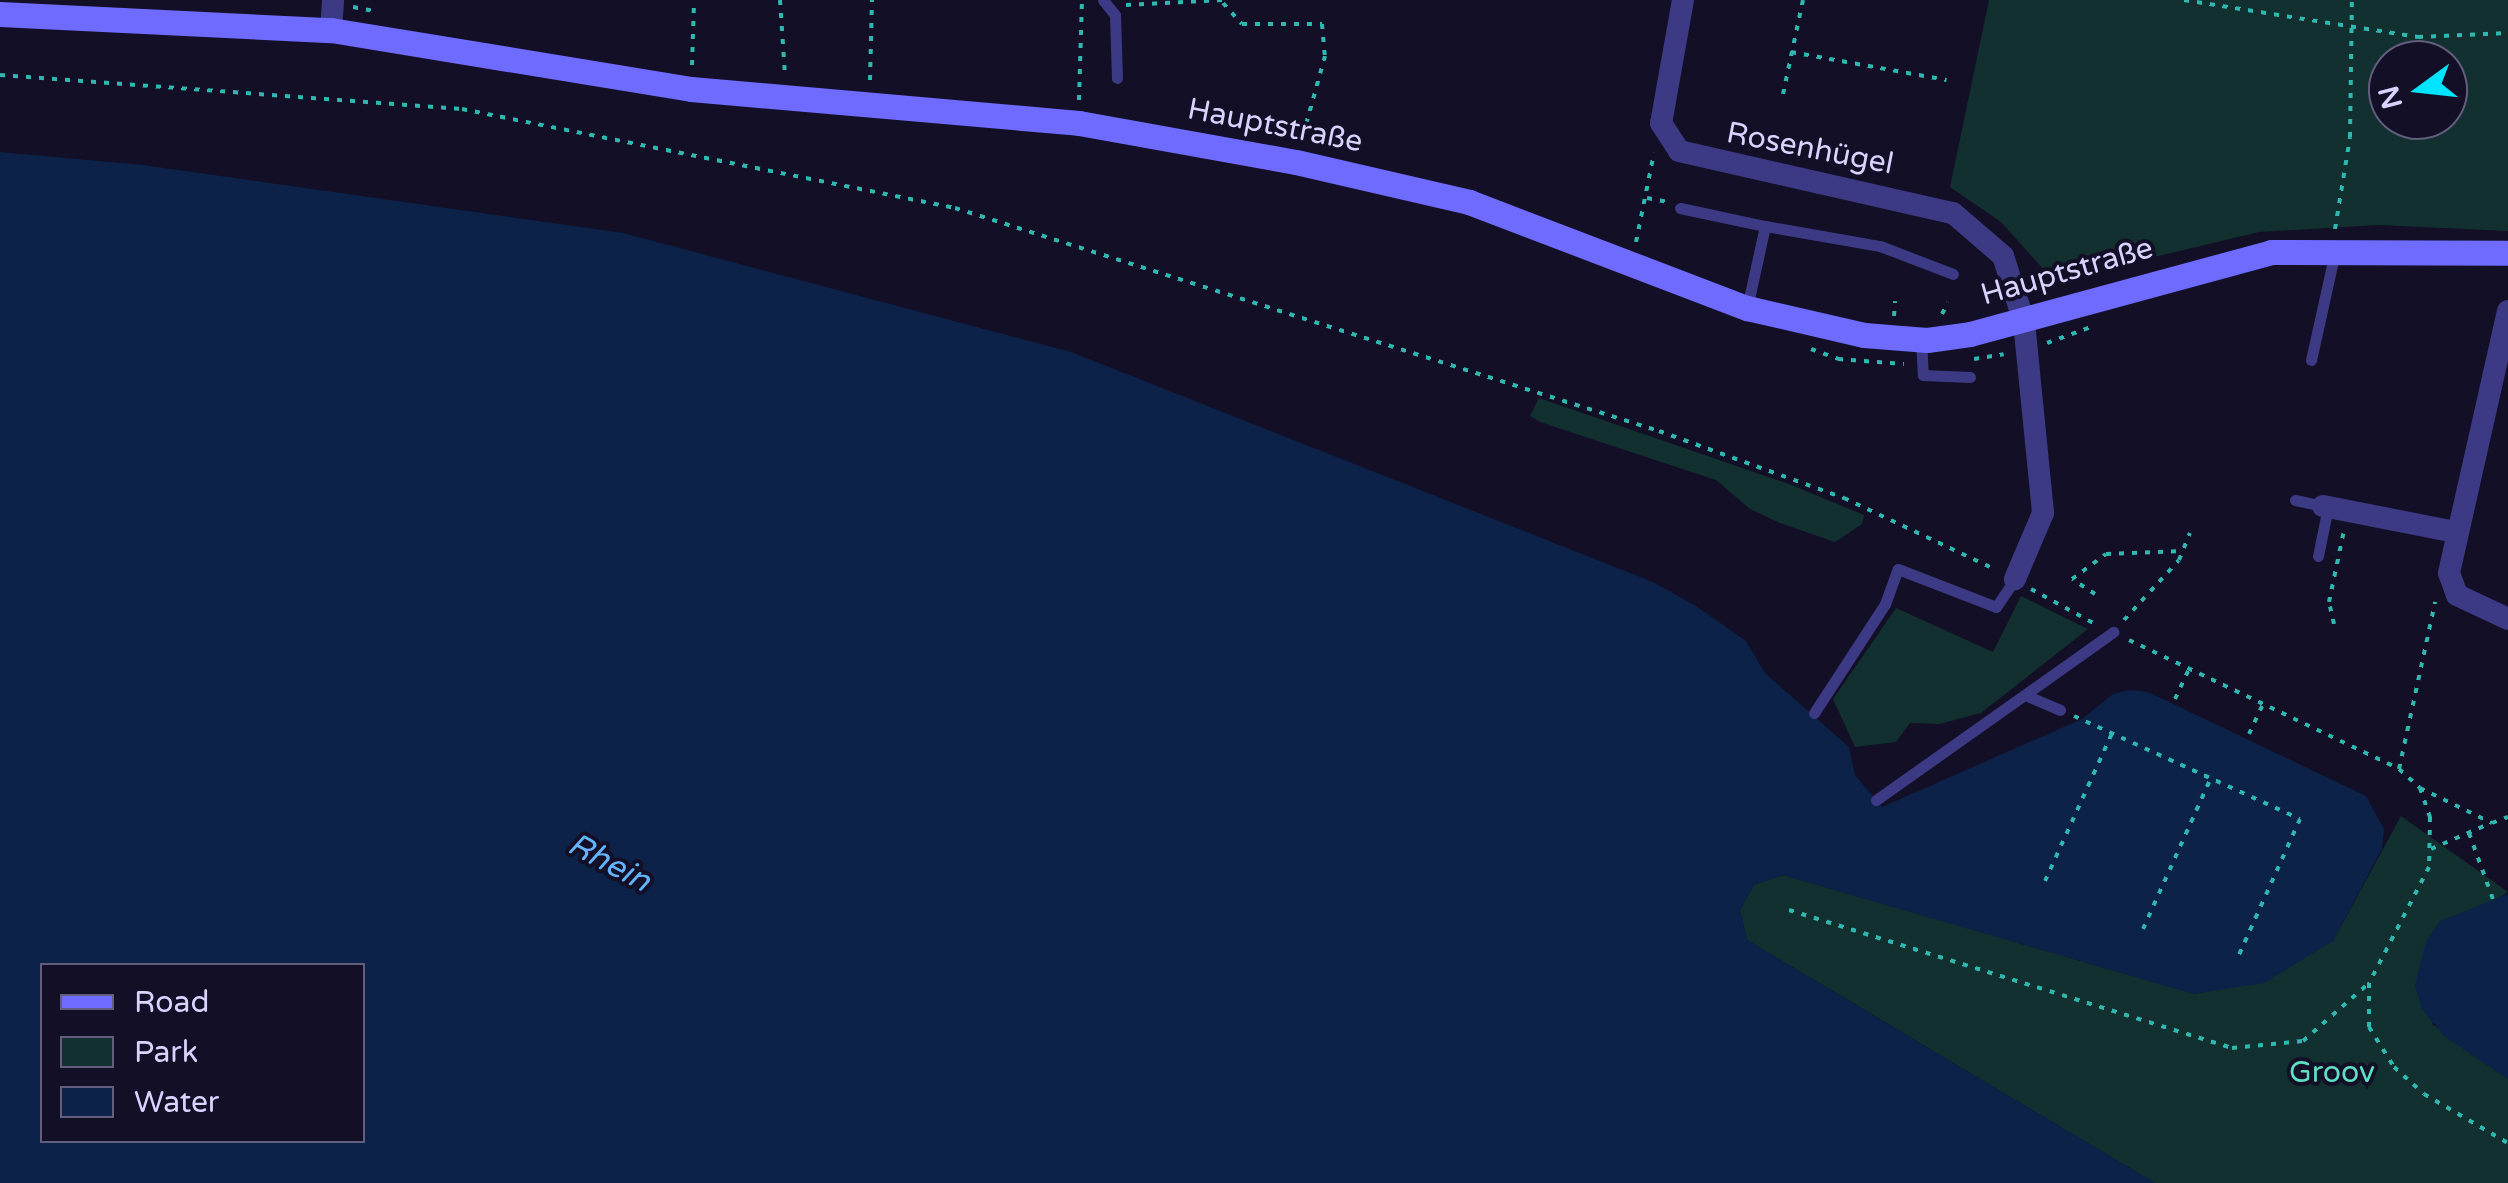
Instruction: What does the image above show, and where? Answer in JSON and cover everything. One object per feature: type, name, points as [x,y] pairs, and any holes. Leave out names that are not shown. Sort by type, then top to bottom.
[{"type":"main road","name":"Hauptstraße","points":[[0,14],[331,30],[691,89],[1079,123],[1296,162],[1468,202],[1747,308],[1922,351],[2025,335],[2186,271],[2335,241],[2508,253]]},
{"type":"street","points":[[331,30],[332,0]]},
{"type":"street","points":[[1660,123],[1683,0]]},
{"type":"street","name":"Rosenhügel","points":[[1660,123],[1668,142],[1692,158],[1896,195],[1953,212],[2003,256],[2025,335],[2043,513],[2015,579]]},
{"type":"street","points":[[2508,311],[2449,573],[2457,595],[2508,619]]},
{"type":"street","points":[[2333,508],[2456,532]]},
{"type":"lane","points":[[1103,0],[1115,15],[1117,78]]},
{"type":"lane","points":[[1680,208],[1880,246],[1953,274]]},
{"type":"lane","points":[[1747,308],[1765,226]]},
{"type":"lane","points":[[2311,360],[2335,241]]},
{"type":"lane","points":[[1922,351],[1923,375],[1932,380],[1970,377]]},
{"type":"lane","points":[[2296,500],[2333,508],[2318,556]]},
{"type":"lane","points":[[1814,713],[1885,604],[1898,569],[1996,607],[2015,579]]},
{"type":"lane","points":[[1876,800],[2113,632]]},
{"type":"lane","points":[[2025,695],[2060,710]]},
{"type":"path","points":[[691,89],[694,0]]},
{"type":"path","points":[[780,0],[786,99]]},
{"type":"path","points":[[870,106],[872,0]]},
{"type":"path","points":[[1079,108],[1082,0]]},
{"type":"path","points":[[1118,0],[1223,2],[1242,24],[1322,24],[1325,56],[1296,162]]},
{"type":"path","points":[[1783,94],[1803,0]]},
{"type":"path","points":[[2184,0],[2418,36],[2508,33]]},
{"type":"path","points":[[2335,241],[2350,137],[2352,0]]},
{"type":"path","points":[[1791,52],[1947,80]]},
{"type":"path","points":[[0,75],[462,108],[956,208],[1659,431],[1844,498],[2399,769],[2420,788],[2492,823]]},
{"type":"path","points":[[1635,246],[1660,123]]},
{"type":"path","points":[[1894,321],[1895,301]]},
{"type":"path","points":[[1942,320],[1948,302]]},
{"type":"path","points":[[1802,343],[1838,359],[1922,351],[2102,324]]},
{"type":"path","points":[[2333,508],[2329,602],[2334,624]]},
{"type":"path","points":[[2113,632],[2183,551],[2190,533]]},
{"type":"path","points":[[2095,594],[2072,580],[2106,554],[2183,551]]},
{"type":"path","points":[[2399,769],[2435,602]]},
{"type":"path","points":[[2174,699],[2189,668]]},
{"type":"path","points":[[2249,734],[2264,704]]},
{"type":"path","points":[[2060,710],[2300,819],[2239,954]]},
{"type":"path","points":[[2046,881],[2112,733]]},
{"type":"path","points":[[2144,929],[2211,778]]},
{"type":"path","points":[[1790,910],[2232,1048],[2303,1040],[2368,983],[2429,868],[2431,849],[2420,788]]},
{"type":"path","points":[[2431,849],[2508,817]]},
{"type":"path","points":[[2469,832],[2494,902]]},
{"type":"path","points":[[2368,983],[2369,1027],[2394,1067],[2424,1094],[2508,1142]]},
{"type":"green space","points":[[1989,0],[2508,0],[2508,231],[2378,225],[2259,232],[2054,281],[2001,222],[1950,187]]},
{"type":"green space","points":[[1539,398],[1789,484],[1864,515],[1862,524],[1835,542],[1780,523],[1750,509],[1716,480],[1540,422],[1530,416]]},
{"type":"green space","points":[[2021,596],[2088,629],[1981,713],[1939,724],[1910,723],[1896,742],[1855,747],[1833,699],[1896,608],[1993,652]]},
{"type":"green space","name":"Groov","points":[[2401,816],[2508,892],[2491,903],[2432,1024],[2508,1079],[2508,1183],[2155,1183],[1747,940],[1740,910],[1754,885],[1783,875],[2195,994],[2333,941]]},
{"type":"water","name":"Rhein","points":[[0,152],[143,165],[623,233],[1071,352],[1653,582],[1696,606],[1746,641],[1765,673],[1849,747],[1855,775],[1882,807],[2082,719],[2113,694],[2130,690],[2148,692],[2366,796],[2384,829],[2382,849],[2333,941],[2264,983],[2194,994],[1783,875],[1754,885],[1740,910],[1747,940],[2155,1183],[0,1183]]},
{"type":"water","points":[[2508,894],[2508,1079],[2444,1036],[2422,1009],[2415,985],[2426,941],[2440,921]]}]
